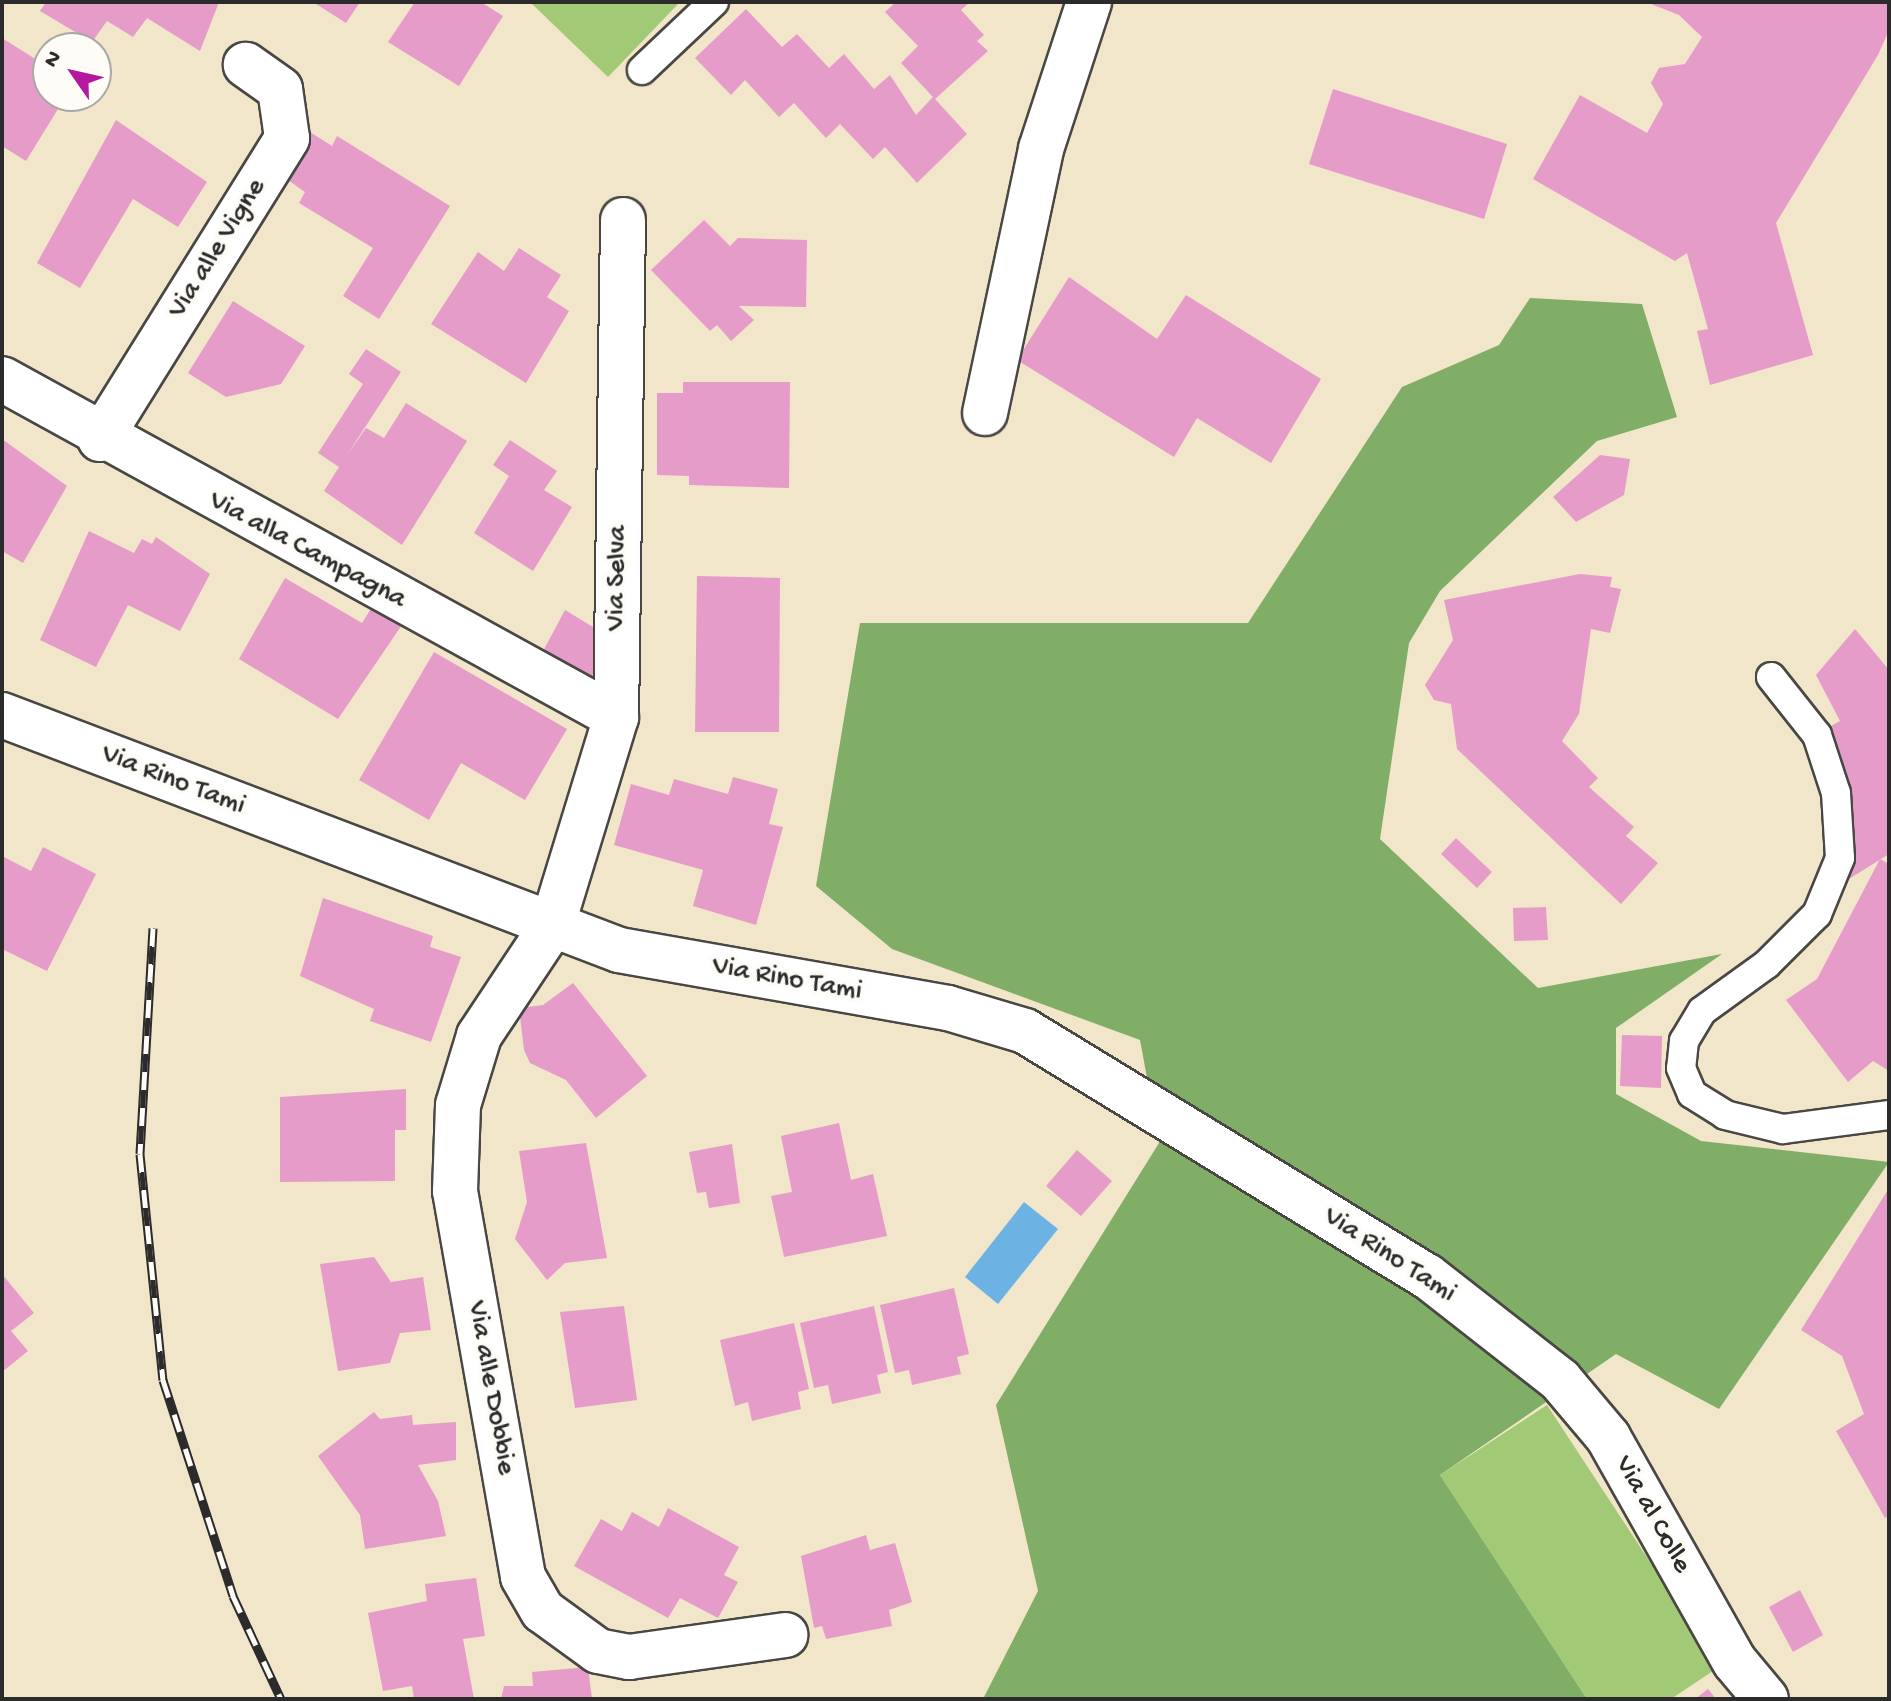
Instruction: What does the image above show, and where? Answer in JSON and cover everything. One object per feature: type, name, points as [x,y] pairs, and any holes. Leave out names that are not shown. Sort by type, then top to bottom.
[{"type":"street","points":[[985,413],[1041,149],[1089,2]]},
{"type":"street","name":"Via alle Vigne","points":[[100,439],[287,138],[280,89],[246,65]]},
{"type":"street","name":"Via Selva","points":[[552,926],[616,717],[623,220]]},
{"type":"street","name":"Via alla Campagna","points":[[2,379],[100,439],[616,717]]},
{"type":"street","name":"Via Rino Tami","points":[[2,715],[619,950],[948,1008],[1025,1031],[1427,1276],[1520,1346]]},
{"type":"street","name":"Via alle Dobbie","points":[[552,926],[479,1036],[458,1105],[455,1191],[523,1577],[562,1630],[598,1651],[629,1657],[785,1635]]},
{"type":"street","name":"Via al Colle","points":[[1520,1346],[1608,1437],[1735,1662],[1766,1699]]},
{"type":"lane","points":[[642,70],[714,2]]},
{"type":"lane","points":[[1771,677],[1817,735],[1836,793],[1840,858],[1817,914],[1767,964],[1702,1011],[1684,1041],[1681,1068],[1692,1094],[1725,1115],[1783,1129],[1889,1115]]},
{"type":"green space","points":[[530,2],[680,2],[608,77]]},
{"type":"green space","points":[[1530,298],[1642,304],[1677,417],[1597,441],[1440,591],[1409,643],[1380,839],[1538,988],[1722,954],[1616,1028],[1616,1094],[1701,1141],[1889,1162],[1719,1409],[1616,1354],[1440,1475],[1587,1699],[983,1699],[1038,1591],[996,1405],[1159,1143],[1140,1040],[892,949],[816,886],[860,623],[1248,623],[1402,387],[1499,345]]},
{"type":"green space","points":[[1547,1405],[1719,1667],[1671,1699],[1587,1699],[1440,1475]]},
{"type":"water","points":[[1024,1202],[1058,1229],[998,1304],[965,1277]]},
{"type":"building","points":[[46,2],[219,2],[200,51],[147,18],[133,37],[107,21],[99,32],[75,32],[40,11]]},
{"type":"building","points":[[313,2],[360,2],[346,23]]},
{"type":"building","points":[[415,2],[481,2],[503,16],[459,86],[388,42]]},
{"type":"building","points":[[896,2],[970,2],[961,10],[984,35],[977,41],[988,51],[935,99],[967,134],[917,183],[885,147],[873,159],[840,124],[826,138],[794,103],[779,117],[745,80],[731,95],[695,58],[746,9],[782,47],[797,34],[829,68],[844,54],[874,89],[890,75],[916,115],[933,97],[901,63],[918,46],[885,12]]},
{"type":"building","points":[[1646,2],[1889,2],[1889,30],[1878,55],[1776,223],[1813,355],[1710,385],[1697,331],[1708,329],[1687,253],[1675,261],[1533,179],[1580,95],[1647,133],[1663,104],[1651,83],[1659,68],[1685,64],[1702,37],[1679,15]]},
{"type":"building","points":[[2,38],[32,57],[32,112],[56,112],[26,161],[2,146]]},
{"type":"building","points":[[1333,89],[1507,144],[1484,219],[1309,164]]},
{"type":"building","points":[[116,120],[207,182],[178,227],[133,199],[80,288],[37,263]]},
{"type":"building","points":[[310,132],[332,146],[337,136],[450,206],[379,319],[343,296],[373,248],[299,203],[305,192],[282,176]]},
{"type":"building","points":[[704,220],[730,246],[738,238],[807,240],[806,307],[739,306],[754,320],[731,341],[717,325],[710,331],[651,270]]},
{"type":"building","points":[[519,248],[561,275],[547,297],[569,311],[526,383],[431,324],[478,252],[504,271]]},
{"type":"building","points":[[1069,277],[1157,339],[1186,295],[1321,379],[1271,463],[1197,418],[1174,457],[1017,360]]},
{"type":"building","points":[[233,301],[305,346],[281,384],[226,397],[188,373]]},
{"type":"building","points":[[366,349],[401,372],[347,455],[366,428],[384,438],[406,403],[467,441],[402,545],[324,491],[339,467],[318,453],[363,384],[349,374]]},
{"type":"building","points":[[683,382],[790,382],[789,488],[689,485],[689,476],[657,475],[657,393],[683,393]]},
{"type":"building","points":[[2,439],[67,486],[23,563],[2,551]]},
{"type":"building","points":[[510,440],[557,471],[544,490],[572,507],[533,571],[474,533],[509,476],[493,465]]},
{"type":"building","points":[[1600,455],[1630,459],[1624,495],[1576,522],[1553,497]]},
{"type":"building","points":[[89,531],[134,553],[142,539],[152,544],[156,537],[210,574],[180,631],[128,605],[96,667],[40,640]]},
{"type":"building","points":[[1580,574],[1612,577],[1610,587],[1621,589],[1610,633],[1591,629],[1579,714],[1562,741],[1598,778],[1589,787],[1634,827],[1626,836],[1658,863],[1621,904],[1457,749],[1451,704],[1434,700],[1425,685],[1453,640],[1444,600]]},
{"type":"building","points":[[697,576],[780,578],[779,732],[695,732]]},
{"type":"building","points":[[285,578],[362,623],[379,596],[410,613],[338,719],[239,659]]},
{"type":"building","points":[[565,610],[593,627],[593,683],[541,655]]},
{"type":"building","points":[[1855,629],[1889,670],[1889,854],[1849,879],[1854,816],[1826,729],[1840,721],[1816,675]]},
{"type":"building","points":[[434,652],[567,729],[525,800],[461,763],[429,820],[359,780]]},
{"type":"building","points":[[733,777],[778,789],[769,824],[783,827],[756,925],[693,906],[703,870],[614,845],[631,784],[669,795],[674,779],[728,794]]},
{"type":"building","points":[[1456,838],[1492,872],[1477,888],[1441,854]]},
{"type":"building","points":[[43,847],[96,874],[47,971],[2,949],[2,856],[31,871]]},
{"type":"building","points":[[1880,859],[1889,864],[1889,1071],[1873,1061],[1848,1082],[1786,1000],[1817,979]]},
{"type":"building","points":[[323,898],[433,936],[430,947],[461,957],[431,1042],[370,1021],[374,1009],[300,976]]},
{"type":"building","points":[[1546,907],[1548,940],[1514,941],[1513,908]]},
{"type":"building","points":[[573,983],[647,1076],[596,1118],[566,1080],[530,1063],[524,1050],[519,1008],[543,1005]]},
{"type":"building","points":[[1622,1035],[1662,1036],[1661,1088],[1620,1086]]},
{"type":"building","points":[[406,1089],[406,1130],[395,1130],[395,1181],[280,1182],[280,1097]]},
{"type":"building","points":[[839,1123],[851,1180],[873,1174],[887,1236],[784,1257],[771,1196],[792,1192],[781,1136]]},
{"type":"building","points":[[586,1143],[607,1258],[565,1263],[547,1280],[515,1239],[527,1202],[519,1151]]},
{"type":"building","points":[[732,1144],[740,1203],[709,1208],[706,1192],[697,1193],[689,1152]]},
{"type":"building","points":[[1077,1150],[1112,1181],[1081,1216],[1046,1186]]},
{"type":"building","points":[[1889,1188],[1889,1516],[1885,1518],[1836,1431],[1864,1414],[1842,1356],[1801,1330]]},
{"type":"building","points":[[374,1257],[391,1282],[423,1277],[431,1330],[400,1333],[390,1363],[338,1371],[320,1264]]},
{"type":"building","points":[[2,1274],[34,1313],[11,1331],[28,1351],[2,1372]]},
{"type":"building","points":[[954,1288],[969,1354],[957,1357],[961,1374],[912,1385],[909,1370],[895,1373],[880,1305]]},
{"type":"building","points":[[624,1306],[637,1400],[575,1408],[560,1312]]},
{"type":"building","points":[[874,1306],[888,1372],[877,1375],[881,1393],[832,1404],[828,1385],[814,1388],[800,1323]]},
{"type":"building","points":[[794,1323],[809,1389],[798,1392],[801,1409],[752,1421],[748,1402],[735,1406],[720,1340]]},
{"type":"building","points":[[374,1412],[380,1419],[412,1415],[413,1425],[456,1422],[456,1460],[418,1465],[438,1501],[446,1536],[365,1549],[360,1515],[318,1456]]},
{"type":"building","points":[[668,1508],[739,1547],[724,1575],[738,1582],[718,1618],[680,1598],[668,1618],[574,1566],[601,1519],[622,1531],[632,1512],[659,1527]]},
{"type":"building","points":[[866,1535],[870,1550],[895,1543],[912,1602],[889,1610],[892,1626],[826,1639],[822,1626],[814,1628],[801,1556]]},
{"type":"building","points":[[476,1578],[485,1636],[463,1639],[474,1699],[414,1699],[412,1686],[383,1691],[368,1613],[427,1601],[425,1584]]},
{"type":"building","points":[[1800,1590],[1823,1635],[1793,1652],[1769,1607]]},
{"type":"building","points":[[588,1667],[592,1699],[501,1699],[504,1686],[533,1686],[532,1672]]},
{"type":"building","points":[[1708,1689],[1716,1699],[1695,1699]]},
{"type":"railway","points":[[153,928],[140,1154],[163,1380],[233,1596],[281,1699]]}]
